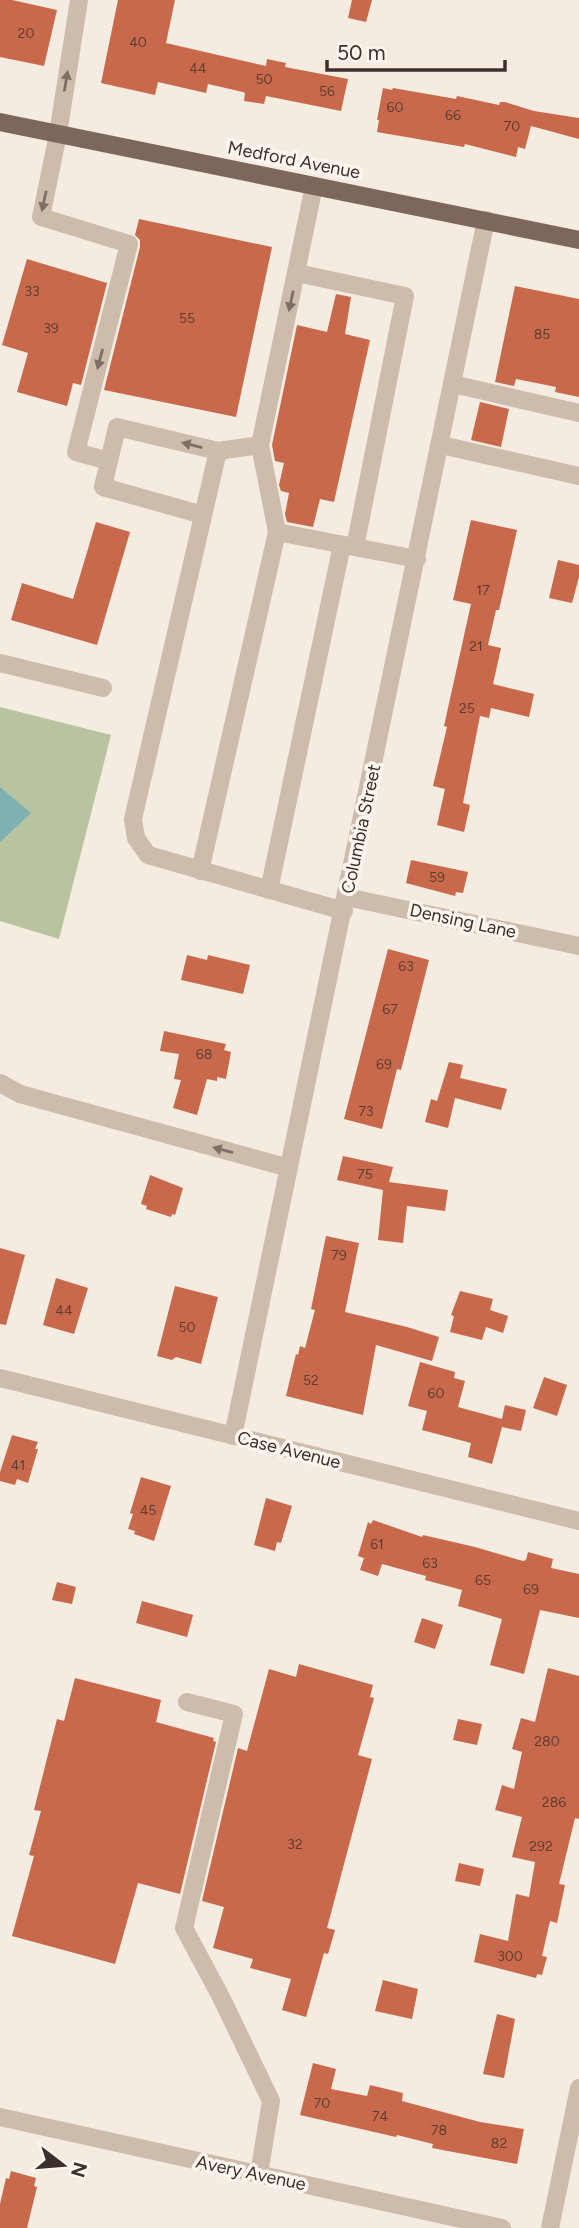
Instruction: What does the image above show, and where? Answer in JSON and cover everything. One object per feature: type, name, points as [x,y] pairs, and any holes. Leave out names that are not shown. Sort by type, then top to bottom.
[{"type":"main road","name":"Medford Avenue","points":[[0,122],[579,240]]},
{"type":"street","points":[[79,0],[58,134],[41,217],[129,244],[76,452],[109,461]]},
{"type":"street","points":[[200,871],[277,532],[260,445],[314,186]]},
{"type":"street","name":"Columbia Street","points":[[233,1436],[486,220]]},
{"type":"street","points":[[269,890],[405,296],[297,273]]},
{"type":"street","points":[[453,384],[579,413]]},
{"type":"street","points":[[218,451],[203,515],[103,487],[117,427],[218,451],[260,445]]},
{"type":"street","points":[[440,445],[579,476]]},
{"type":"street","name":"Densing Lane","points":[[203,515],[133,819],[136,838],[148,855],[269,890],[579,946]]},
{"type":"street","points":[[277,532],[417,559]]},
{"type":"street","points":[[0,663],[103,688]]},
{"type":"street","points":[[0,1083],[20,1094]]},
{"type":"street","points":[[0,1089],[289,1168]]},
{"type":"street","name":"Case Avenue","points":[[0,1378],[579,1521]]},
{"type":"street","points":[[187,1702],[234,1714],[184,1928],[271,2101],[259,2174]]},
{"type":"street","points":[[550,2228],[579,2088]]},
{"type":"street","name":"Avery Avenue","points":[[0,2117],[502,2228]]},
{"type":"green space","points":[[0,707],[111,735],[59,939],[0,921]]},
{"type":"water","points":[[0,787],[31,813],[0,842]]},
{"type":"building","points":[[0,0],[57,10],[44,66],[0,57]]},
{"type":"building","points":[[118,0],[175,0],[166,43],[266,66],[267,59],[286,63],[285,67],[348,79],[341,111],[266,96],[264,104],[244,101],[243,92],[208,84],[206,93],[158,82],[155,95],[101,83]]},
{"type":"building","points":[[352,0],[372,0],[366,22],[348,18]]},
{"type":"building","points":[[383,88],[456,99],[457,96],[499,105],[500,102],[505,102],[534,111],[579,118],[579,139],[531,126],[525,149],[518,147],[516,157],[465,144],[464,147],[377,132]]},
{"type":"building","points":[[139,219],[272,247],[236,417],[104,390],[140,247],[140,240],[135,235]]},
{"type":"building","points":[[27,259],[107,283],[81,385],[73,383],[67,406],[17,392],[28,353],[2,345]]},
{"type":"building","points":[[515,286],[579,299],[579,397],[555,392],[556,387],[516,379],[514,386],[495,382]]},
{"type":"building","points":[[336,294],[351,297],[345,334],[370,340],[334,502],[320,499],[313,527],[287,522],[285,514],[289,493],[281,491],[279,485],[284,463],[275,461],[272,445],[297,325],[327,332]]},
{"type":"building","points":[[480,402],[509,409],[501,447],[471,440]]},
{"type":"building","points":[[471,520],[517,530],[499,610],[496,610],[488,645],[501,648],[493,684],[534,694],[529,717],[491,708],[489,718],[480,716],[463,803],[470,805],[464,832],[437,825],[445,789],[433,786],[471,604],[453,600]]},
{"type":"building","points":[[96,522],[130,532],[97,645],[11,620],[22,583],[73,599]]},
{"type":"building","points":[[558,560],[579,565],[579,577],[572,603],[549,598]]},
{"type":"building","points":[[411,860],[468,872],[463,893],[456,892],[455,896],[406,883]]},
{"type":"building","points":[[388,949],[429,960],[401,1070],[397,1069],[382,1129],[344,1119]]},
{"type":"building","points":[[187,955],[207,960],[208,955],[250,965],[243,994],[181,980]]},
{"type":"building","points":[[164,1031],[226,1044],[224,1050],[231,1052],[226,1079],[207,1079],[197,1115],[173,1108],[181,1080],[174,1079],[179,1054],[160,1051]]},
{"type":"building","points":[[449,1062],[463,1065],[460,1078],[507,1089],[501,1110],[455,1098],[448,1128],[425,1122],[431,1099],[437,1101]]},
{"type":"building","points":[[343,1156],[393,1167],[389,1182],[448,1190],[445,1211],[407,1206],[403,1243],[378,1240],[383,1190],[337,1180]]},
{"type":"building","points":[[150,1175],[183,1188],[175,1215],[172,1214],[171,1217],[146,1209],[147,1206],[141,1204]]},
{"type":"building","points":[[326,1236],[359,1243],[345,1312],[439,1337],[432,1361],[376,1345],[363,1415],[286,1396],[296,1354],[298,1355],[300,1346],[305,1348],[315,1310],[311,1309]]},
{"type":"building","points":[[0,1248],[25,1255],[6,1325],[0,1324]]},
{"type":"building","points":[[56,1278],[88,1288],[74,1334],[43,1325]]},
{"type":"building","points":[[175,1286],[218,1297],[201,1364],[176,1357],[172,1360],[157,1356]]},
{"type":"building","points":[[460,1291],[493,1299],[490,1310],[508,1316],[503,1333],[486,1327],[482,1340],[450,1332],[454,1316],[451,1315]]},
{"type":"building","points":[[420,1362],[455,1372],[454,1378],[465,1381],[458,1407],[502,1419],[505,1405],[526,1410],[521,1431],[502,1427],[492,1464],[468,1457],[471,1443],[422,1430],[427,1411],[408,1406]]},
{"type":"building","points":[[544,1377],[567,1385],[557,1416],[533,1408]]},
{"type":"building","points":[[12,1435],[38,1442],[28,1483],[17,1479],[15,1485],[0,1481],[0,1472]]},
{"type":"building","points":[[141,1477],[171,1486],[154,1541],[128,1529]]},
{"type":"building","points":[[266,1498],[292,1506],[281,1543],[277,1542],[275,1551],[254,1545]]},
{"type":"building","points":[[373,1520],[422,1537],[423,1535],[475,1547],[523,1561],[526,1560],[528,1552],[553,1559],[551,1568],[579,1574],[579,1618],[540,1610],[524,1674],[490,1665],[502,1619],[458,1606],[462,1590],[425,1580],[426,1576],[382,1564],[378,1576],[360,1570],[364,1558],[358,1556],[368,1522],[371,1524]]},
{"type":"building","points":[[57,1582],[76,1587],[72,1604],[52,1600]]},
{"type":"building","points":[[142,1601],[193,1615],[187,1637],[136,1623]]},
{"type":"building","points":[[422,1618],[443,1625],[435,1649],[414,1642]]},
{"type":"building","points":[[299,1664],[373,1685],[370,1697],[374,1698],[358,1755],[372,1759],[327,1928],[335,1930],[328,1954],[324,1953],[306,2017],[282,2010],[291,1979],[250,1968],[253,1959],[213,1948],[224,1907],[202,1901],[238,1748],[247,1751],[269,1669],[296,1677]]},
{"type":"building","points":[[548,1668],[579,1676],[579,1819],[575,1818],[559,1884],[565,1885],[557,1923],[550,1921],[542,1956],[547,1957],[542,1975],[537,1974],[536,1978],[474,1962],[480,1934],[508,1941],[516,1894],[529,1897],[535,1862],[512,1857],[522,1817],[495,1810],[502,1785],[514,1789],[522,1752],[512,1749],[521,1718],[535,1722]]},
{"type":"building","points":[[75,1678],[161,1700],[156,1722],[214,1738],[213,1741],[216,1742],[180,1894],[138,1883],[115,1964],[12,1936],[34,1856],[29,1855],[41,1811],[34,1810],[57,1719],[64,1721]]},
{"type":"building","points":[[458,1719],[482,1724],[477,1745],[453,1740]]},
{"type":"building","points":[[459,1863],[484,1869],[480,1886],[455,1881]]},
{"type":"building","points":[[383,1980],[418,1989],[412,2019],[375,2011]]},
{"type":"building","points":[[497,2014],[515,2019],[504,2078],[483,2074]]},
{"type":"building","points":[[313,2063],[336,2069],[331,2089],[367,2096],[370,2085],[403,2093],[402,2101],[480,2122],[524,2129],[517,2164],[432,2148],[433,2144],[397,2135],[396,2137],[300,2115]]},
{"type":"building","points":[[11,2171],[36,2178],[34,2186],[37,2187],[27,2228],[0,2228],[0,2204],[6,2178],[9,2179]]}]
